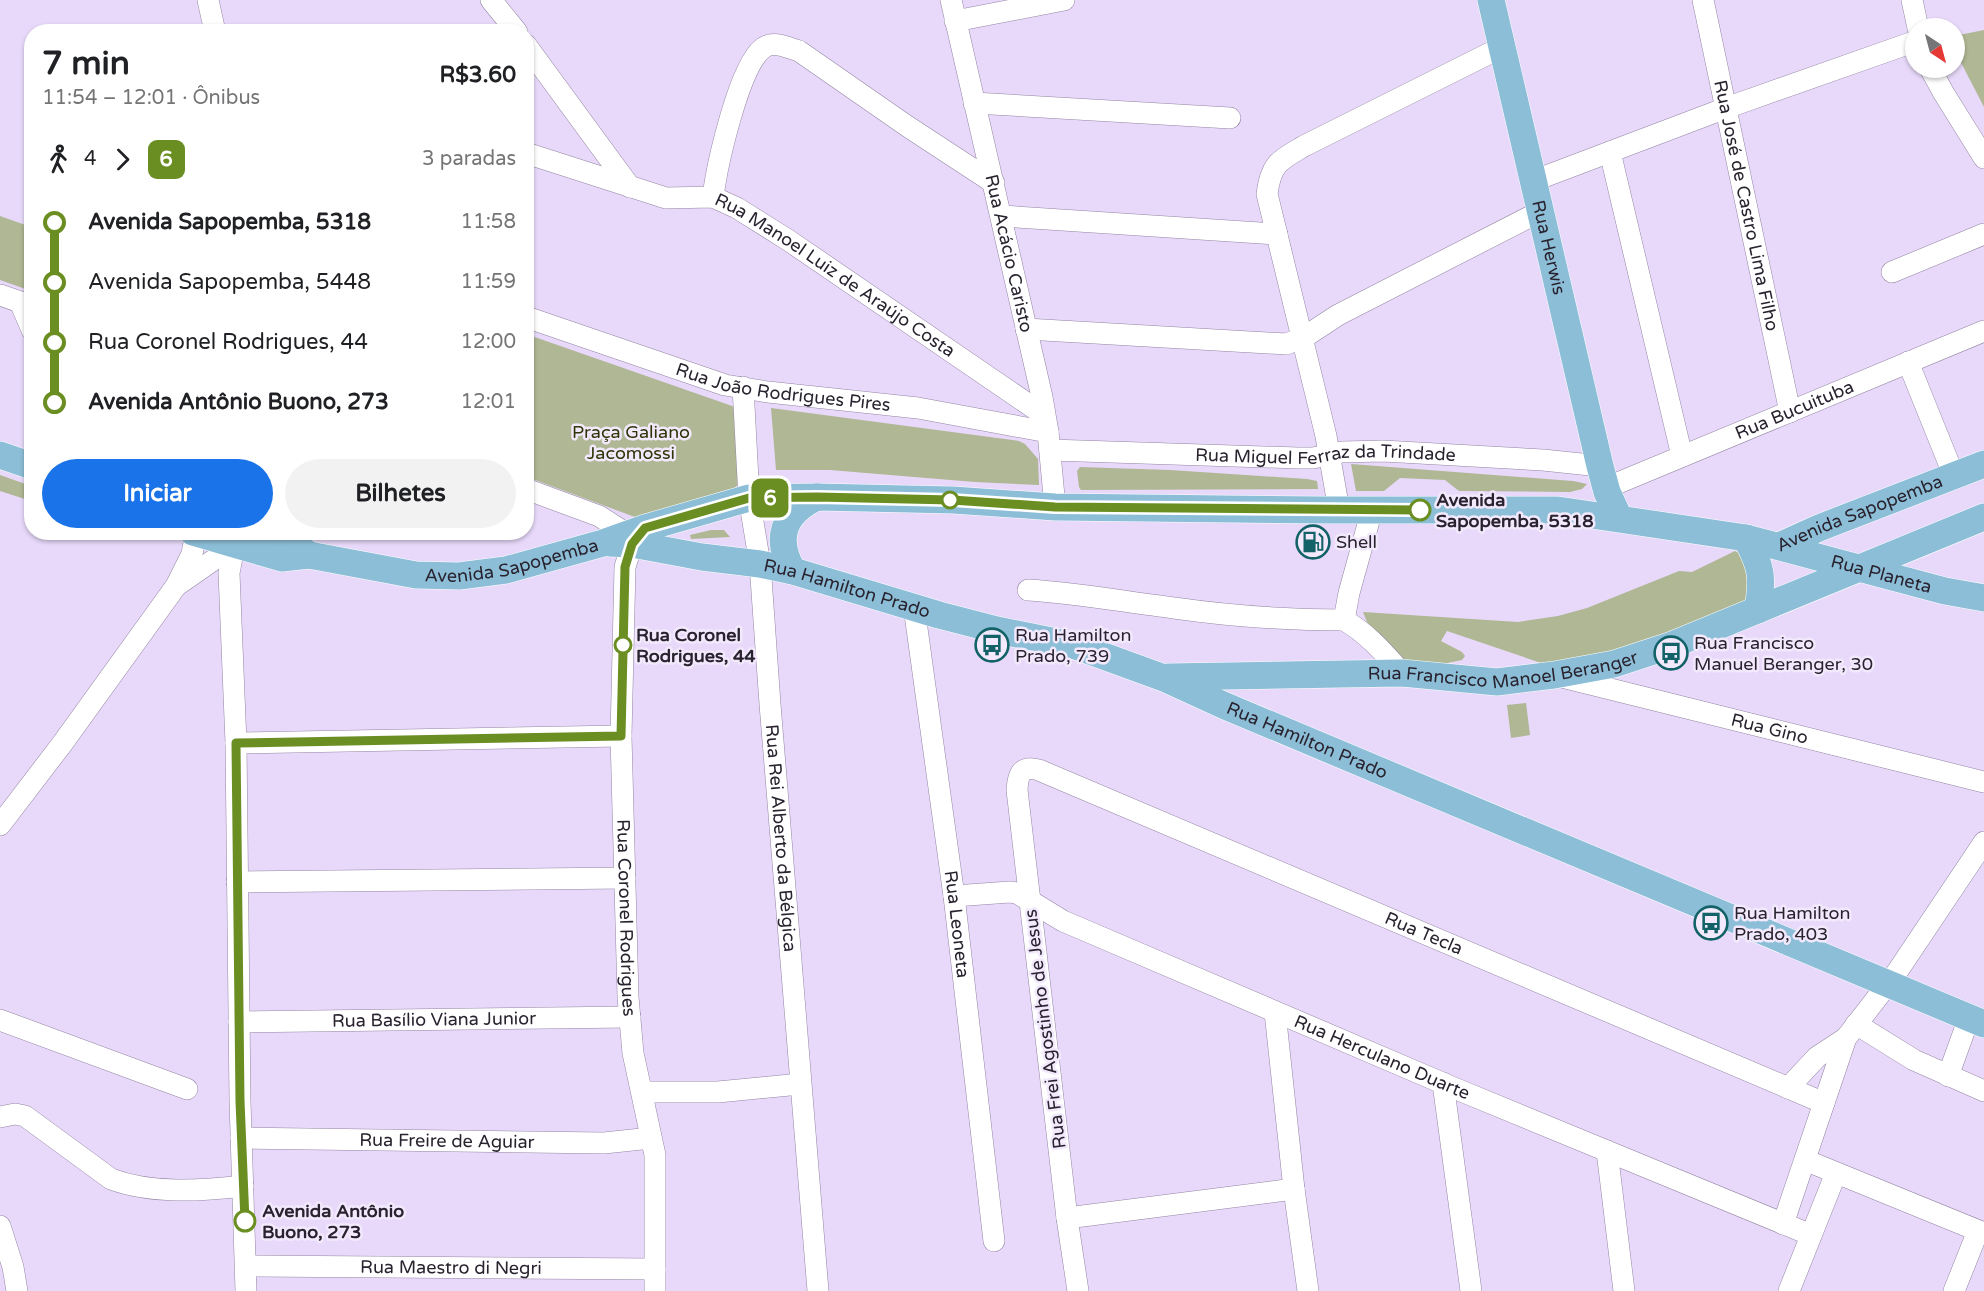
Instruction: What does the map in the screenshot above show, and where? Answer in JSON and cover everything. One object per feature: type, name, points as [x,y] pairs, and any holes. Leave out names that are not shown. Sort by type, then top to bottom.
[{"type":"main road","name":"Rua Herwis","points":[[1491,0],[1606,496]]},
{"type":"main road","points":[[0,455],[24,463]]},
{"type":"main road","name":"Avenida Sapopemba","points":[[238,540],[282,558],[309,555],[416,575],[459,576],[506,570],[627,537],[749,498],[952,500],[1055,507],[1558,510],[1606,496],[1779,546],[1819,528],[1984,464]]},
{"type":"main road","points":[[793,571],[785,558],[783,543],[785,528],[797,509],[817,497]]},
{"type":"main road","points":[[1859,568],[1894,565],[1984,517]]},
{"type":"main road","name":"Rua Hamilton Prado","points":[[627,537],[702,557],[760,564],[793,571],[997,630],[1076,646],[1164,678],[1223,705],[1977,1021]]},
{"type":"main road","points":[[1746,538],[1760,569],[1762,586],[1758,610]]},
{"type":"main road","name":"Avenida Sapopemba","points":[[289,540],[309,555]]},
{"type":"main road","name":"Rua Planeta","points":[[1779,546],[1859,568]]},
{"type":"main road","name":"Rua Planeta","points":[[1894,565],[1945,591],[1984,598]]},
{"type":"main road","name":"Rua Francisco Manoel Beranger","points":[[1164,678],[1402,673],[1497,682],[1554,675],[1614,664],[1672,645],[1859,568]]},
{"type":"street","points":[[208,0],[213,24]]},
{"type":"street","points":[[491,0],[510,24]]},
{"type":"street","points":[[953,10],[1064,0]]},
{"type":"street","name":"Rua José de Castro Lima Filho","points":[[1702,0],[1790,412]]},
{"type":"street","points":[[1912,0],[1915,18]]},
{"type":"street","name":"Rua Acácio Caristo","points":[[953,10],[1002,216],[1048,432],[1054,476],[1055,507]]},
{"type":"street","name":"Rua Manoel Luiz de Araújo Costa","points":[[994,183],[799,51],[779,45],[765,46],[752,59],[743,80],[721,156],[713,197],[736,208],[788,240],[1048,432]]},
{"type":"street","points":[[1533,181],[1726,108],[1905,45]]},
{"type":"street","points":[[1339,510],[1330,454],[1267,195],[1269,179],[1275,165],[1304,146],[1502,46]]},
{"type":"street","points":[[534,56],[630,187]]},
{"type":"street","points":[[1935,78],[1984,158]]},
{"type":"street","points":[[974,103],[1230,118]]},
{"type":"street","points":[[1610,152],[1682,456]]},
{"type":"street","points":[[534,156],[666,198],[713,197]]},
{"type":"street","points":[[1026,329],[1286,344],[1303,338],[1338,315],[1540,211]]},
{"type":"street","points":[[1002,216],[1277,234]]},
{"type":"street","points":[[1892,272],[1984,234]]},
{"type":"street","points":[[0,295],[24,303]]},
{"type":"street","name":"Rua João Rodrigues Pires","points":[[534,320],[725,385],[768,392],[918,408],[1048,432]]},
{"type":"street","name":"Rua Bucuituba","points":[[1606,496],[1682,456],[1984,331]]},
{"type":"street","points":[[1908,362],[1954,476]]},
{"type":"street","name":"Rua Rei Alberto da Bélgica","points":[[743,387],[749,498],[760,564],[818,1291]]},
{"type":"street","name":"Rua Miguel Ferraz da Trindade","points":[[1048,432],[1298,458],[1383,451],[1543,460],[1606,496]]},
{"type":"street","points":[[534,492],[599,516],[627,537]]},
{"type":"street","points":[[1344,620],[1349,593],[1372,510]]},
{"type":"street","name":"Rua Coronel Rodrigues","points":[[627,537],[621,736],[630,1017],[633,1053],[655,1155],[655,1291]]},
{"type":"street","points":[[0,825],[62,744],[176,586],[192,554],[194,540]]},
{"type":"street","points":[[176,586],[235,540]]},
{"type":"street","points":[[236,540],[229,573],[236,743],[239,1022],[247,1266],[244,1290]]},
{"type":"street","points":[[1028,590],[1092,595],[1234,615],[1344,620],[1374,642],[1402,673]]},
{"type":"street","name":"Rua Leoneta","points":[[914,607],[954,896],[994,1241]]},
{"type":"street","name":"Rua Gino","points":[[1554,675],[1984,782]]},
{"type":"street","points":[[236,743],[621,736]]},
{"type":"street","name":"Rua Frei Agostinho de Jesus","points":[[1024,769],[1019,776],[1017,790],[1067,1218],[1078,1291]]},
{"type":"street","name":"Rua Tecla","points":[[1024,769],[1039,770],[1824,1103]]},
{"type":"street","points":[[1788,1088],[1817,1057],[1851,1031],[1887,984],[1984,842]]},
{"type":"street","points":[[237,882],[625,878]]},
{"type":"street","name":"Rua Herculano Duarte","points":[[954,896],[1017,893],[1063,921],[1443,1083],[1811,1235]]},
{"type":"street","points":[[1275,1012],[1294,1189],[1308,1291]]},
{"type":"street","name":"Rua Basílio Viana Junior","points":[[239,1022],[630,1017]]},
{"type":"street","points":[[0,1020],[187,1089]]},
{"type":"street","points":[[1948,1076],[1977,1021]]},
{"type":"street","points":[[1851,1031],[1948,1076],[1984,1090]]},
{"type":"street","points":[[1783,1224],[1851,1031]]},
{"type":"street","points":[[1443,1083],[1470,1291]]},
{"type":"street","points":[[642,1092],[718,1092],[800,1084]]},
{"type":"street","points":[[0,1117],[15,1114],[25,1116],[111,1179],[126,1185],[149,1188],[213,1189],[243,1185]]},
{"type":"street","name":"Rua Freire de Aguiar","points":[[242,1138],[604,1143],[651,1138]]},
{"type":"street","points":[[1606,1151],[1624,1291]]},
{"type":"street","points":[[1805,1161],[1981,1232],[1954,1291]]},
{"type":"street","points":[[1789,1291],[1836,1173]]},
{"type":"street","points":[[1067,1218],[1294,1189]]},
{"type":"street","points":[[0,1226],[13,1267],[17,1291]]},
{"type":"street","name":"Rua Maestro di Negri","points":[[247,1266],[655,1269]]},
{"type":"green space","points":[[1984,30],[1984,107],[1965,70],[1965,34]]},
{"type":"green space","points":[[0,216],[24,225],[24,289],[0,280]]},
{"type":"green space","name":"Praça Galiano Jacomossi","points":[[534,337],[735,407],[738,484],[729,496],[643,520],[534,480]]},
{"type":"green space","points":[[771,408],[1019,441],[1025,444],[1038,459],[1039,485],[830,470],[776,470]]},
{"type":"green space","points":[[1351,464],[1573,481],[1587,484],[1582,489],[1570,492],[1459,491],[1445,480],[1400,478],[1384,491],[1356,491]]},
{"type":"green space","points":[[1080,467],[1307,479],[1317,481],[1318,489],[1081,490],[1077,471]]},
{"type":"green space","points":[[0,475],[24,484],[24,499],[0,491]]},
{"type":"green space","points":[[711,530],[724,530],[730,537],[691,539],[690,535]]},
{"type":"green space","points":[[1735,551],[1747,557],[1755,591],[1743,605],[1660,640],[1550,666],[1447,631],[1441,641],[1462,652],[1465,656],[1462,660],[1428,667],[1409,666],[1369,627],[1363,612],[1518,622],[1558,616],[1587,608],[1679,571],[1692,572]]},
{"type":"green space","points":[[1526,703],[1530,735],[1511,738],[1507,705]]},
{"type":"bus line","name":"6","points":[[245,1221],[240,1101],[236,743],[621,736],[625,567],[632,544],[645,528],[749,498],[952,500],[1055,507],[1420,510]]},
{"type":"place","name":"Avenida Sapopemba, 5318","points":[[1420,510]]},
{"type":"place","name":"Shell","points":[[1313,542]]},
{"type":"place","name":"Rua Coronel Rodrigues, 44","points":[[623,645]]},
{"type":"place","name":"Rua Hamilton Prado, 739","points":[[992,645]]},
{"type":"place","name":"Rua Francisco Manuel Beranger, 30","points":[[1671,653]]},
{"type":"place","name":"Rua Hamilton Prado, 403","points":[[1711,923]]},
{"type":"place","name":"Avenida Antônio Buono, 273","points":[[245,1221]]}]
